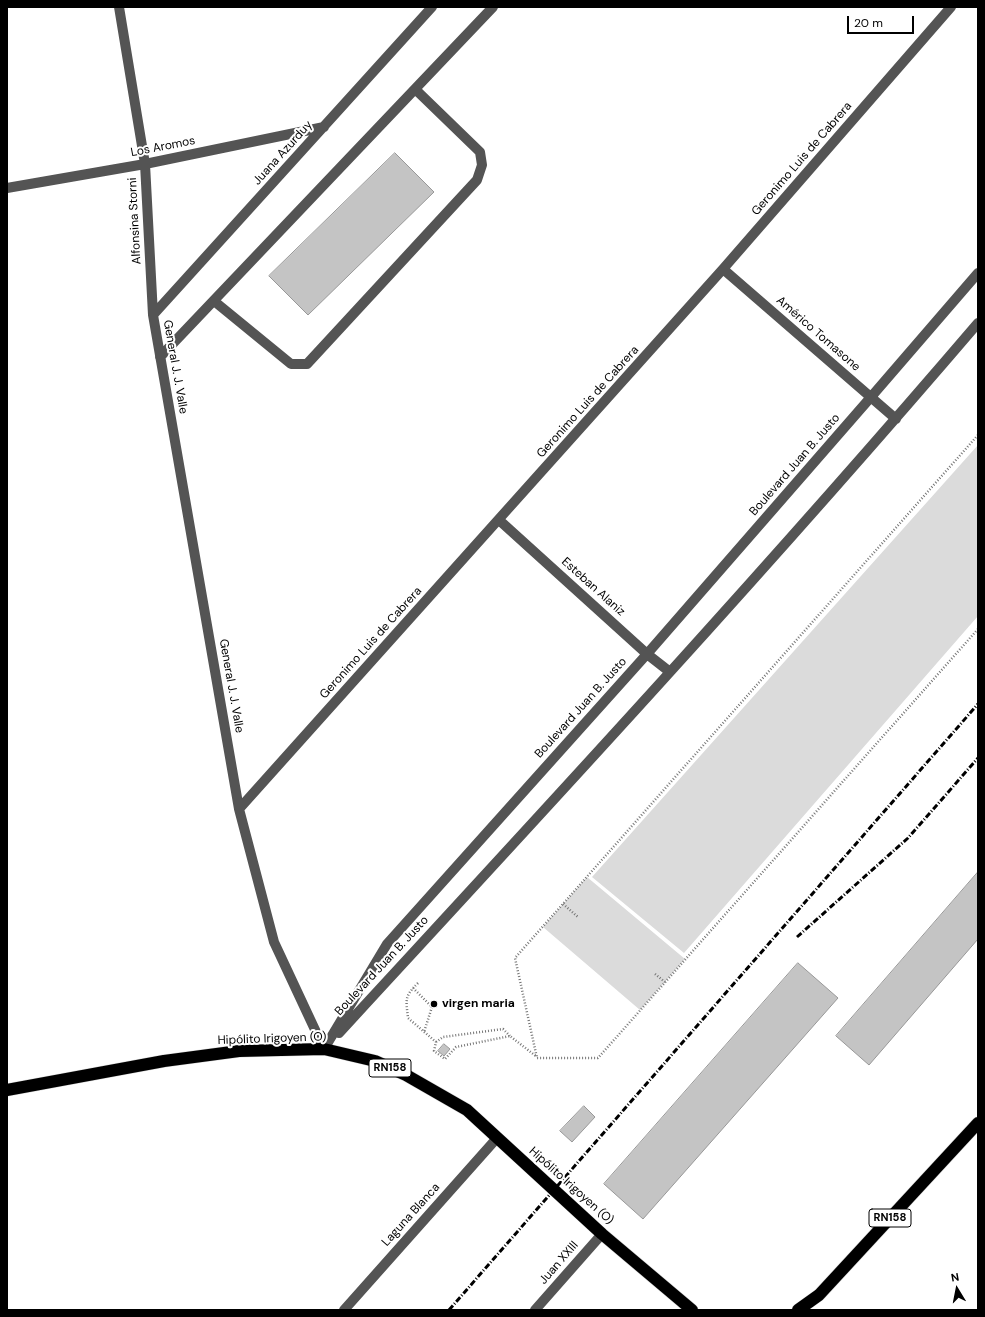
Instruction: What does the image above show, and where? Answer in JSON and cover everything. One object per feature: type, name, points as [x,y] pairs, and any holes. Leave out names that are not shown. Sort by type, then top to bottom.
[{"type":"highway","name":"Hipólito Irigoyen (O)","points":[[7,1090],[164,1061],[232,1052],[324,1049],[375,1061],[406,1075],[467,1110],[602,1234],[692,1310]]},
{"type":"highway","name":"RN158","points":[[798,1310],[819,1295],[977,1125]]},
{"type":"street","name":"Alfonsina Storni","points":[[119,7],[145,164],[153,315]]},
{"type":"street","name":"Juana Azurduy","points":[[153,315],[432,7]]},
{"type":"street","points":[[160,357],[493,7]]},
{"type":"street","name":"Geronimo Luis de Cabrera","points":[[239,809],[723,269],[950,7]]},
{"type":"street","points":[[214,301],[291,364],[307,364],[477,180],[482,165],[480,152],[415,88]]},
{"type":"street","name":"Los Aromos","points":[[7,188],[145,164],[324,127]]},
{"type":"street","name":"Américo Tomasone","points":[[723,269],[896,419]]},
{"type":"street","name":"Boulevard Juan B. Justo","points":[[324,1049],[387,944],[647,654],[978,273]]},
{"type":"street","name":"General J. J. Valle","points":[[153,315],[239,809],[274,942],[324,1049]]},
{"type":"street","name":"Boulevard Juan B. Justo","points":[[324,1049],[670,672],[896,419],[978,323]]},
{"type":"street","name":"Esteban Alaniz","points":[[499,520],[647,654],[670,672]]},
{"type":"street","name":"Laguna Blanca","points":[[344,1310],[497,1138]]},
{"type":"street","name":"Juan XXIII","points":[[535,1310],[602,1234]]},
{"type":"path","points":[[537,1058],[515,958],[978,435]]},
{"type":"path","points":[[510,1036],[456,1047],[445,1058],[434,1051],[436,1042],[443,1037],[503,1029],[537,1058],[598,1058],[978,629]]},
{"type":"path","points":[[563,904],[578,917]]},
{"type":"path","points":[[654,974],[665,982]]},
{"type":"path","points":[[418,983],[406,998],[408,1018],[436,1042]]},
{"type":"path","points":[[413,988],[432,1007],[424,1032]]},
{"type":"shaded area","points":[[978,445],[978,616],[684,953],[592,877]]},
{"type":"shaded area","points":[[587,877],[685,959],[640,1010],[543,927]]},
{"type":"building","points":[[395,153],[434,192],[308,315],[269,276]]},
{"type":"building","points":[[978,872],[978,939],[869,1065],[836,1036]]},
{"type":"building","points":[[798,963],[838,998],[643,1219],[604,1184]]},
{"type":"building","points":[[444,1044],[450,1049],[444,1056],[438,1051]]},
{"type":"building","points":[[584,1106],[595,1117],[572,1142],[560,1131]]},
{"type":"railway","points":[[449,1310],[978,704]]},
{"type":"railway","points":[[797,937],[908,838],[978,758]]},
{"type":"place","name":"virgen maria","points":[[434,1004]]}]
